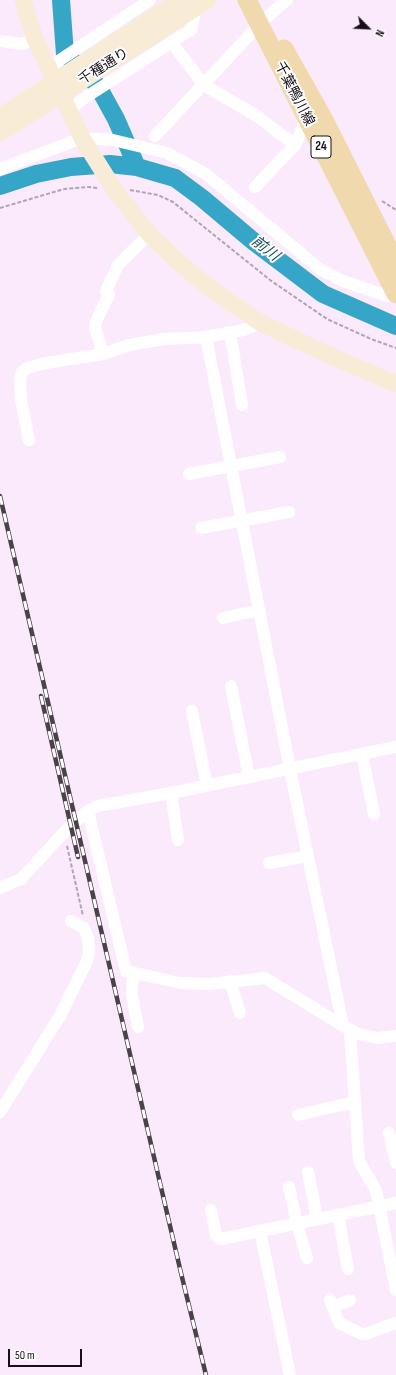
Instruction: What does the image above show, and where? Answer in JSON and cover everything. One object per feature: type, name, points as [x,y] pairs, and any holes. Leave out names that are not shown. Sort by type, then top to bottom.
[{"type":"main road","name":"千葉鴨川線","points":[[247,0],[263,21],[325,122],[396,263]]},
{"type":"main road","name":"千葉鴨川線","points":[[258,0],[263,21],[306,118],[396,294]]},
{"type":"street","points":[[23,0],[35,39],[82,138],[114,189],[149,234],[184,267],[231,303],[261,322],[320,351],[396,384]]},
{"type":"street","name":"千種通り","points":[[0,117],[180,0]]},
{"type":"street","points":[[155,136],[263,21],[288,0]]},
{"type":"street","points":[[69,111],[83,99],[192,29],[202,4]]},
{"type":"street","name":"千種通り","points":[[0,133],[158,14],[202,4]]},
{"type":"street","points":[[48,68],[158,14]]},
{"type":"street","points":[[0,41],[22,44],[35,39]]},
{"type":"street","points":[[172,43],[204,85],[257,116],[284,137],[296,144]]},
{"type":"street","points":[[255,187],[296,144],[306,118]]},
{"type":"street","points":[[0,169],[82,138],[113,140],[167,153],[206,174],[321,270],[343,281],[387,296],[396,294]]},
{"type":"street","points":[[103,354],[96,322],[109,294],[106,291],[118,265],[149,234]]},
{"type":"street","points":[[29,440],[21,400],[20,379],[22,372],[27,368],[46,363],[103,354],[128,345],[164,339],[206,337],[243,330],[261,322]]},
{"type":"street","points":[[230,332],[242,405]]},
{"type":"street","points":[[206,337],[290,769],[347,1028],[355,1102],[359,1161],[376,1190],[396,1290]]},
{"type":"street","points":[[189,474],[280,457]]},
{"type":"street","points":[[201,528],[288,512]]},
{"type":"street","points":[[223,618],[259,610]]},
{"type":"street","points":[[231,686],[248,777]]},
{"type":"street","points":[[192,711],[207,786]]},
{"type":"street","points":[[0,888],[21,879],[64,833],[88,811],[98,806],[207,786],[396,747]]},
{"type":"street","points":[[362,754],[374,814]]},
{"type":"street","points":[[170,793],[178,840]]},
{"type":"street","points":[[88,811],[126,971],[180,983],[209,984],[265,978],[359,1034],[377,1038],[396,1036]]},
{"type":"street","points":[[269,863],[308,856]]},
{"type":"street","points":[[0,1112],[60,1016],[87,961],[89,953],[88,938],[84,928],[71,921]]},
{"type":"street","points":[[133,972],[132,995],[138,1026]]},
{"type":"street","points":[[230,981],[240,1013]]},
{"type":"street","points":[[298,1115],[355,1102]]},
{"type":"street","points":[[389,1133],[396,1163]]},
{"type":"street","points":[[308,1172],[318,1219]]},
{"type":"street","points":[[289,1187],[297,1224],[307,1258]]},
{"type":"street","points":[[211,1210],[216,1235],[221,1239],[396,1203]]},
{"type":"street","points":[[338,1215],[348,1269]]},
{"type":"street","points":[[260,1231],[290,1375]]},
{"type":"street","points":[[350,1300],[332,1304],[339,1324],[362,1334],[366,1334],[396,1323]]},
{"type":"path","points":[[0,208],[64,189],[88,187],[144,192],[158,195],[173,202],[270,280],[327,319],[371,339],[396,348]]},
{"type":"path","points":[[64,833],[84,920],[84,928]]},
{"type":"waterway","name":"前川","points":[[61,0],[65,54],[90,76],[100,90],[116,119],[137,167]]},
{"type":"waterway","name":"前川","points":[[0,186],[36,174],[71,167],[110,164],[137,167],[175,178],[202,198],[253,241],[323,294],[396,326]]},
{"type":"railway","points":[[0,496],[206,1375]]},
{"type":"railway","points":[[41,696],[78,857]]}]
